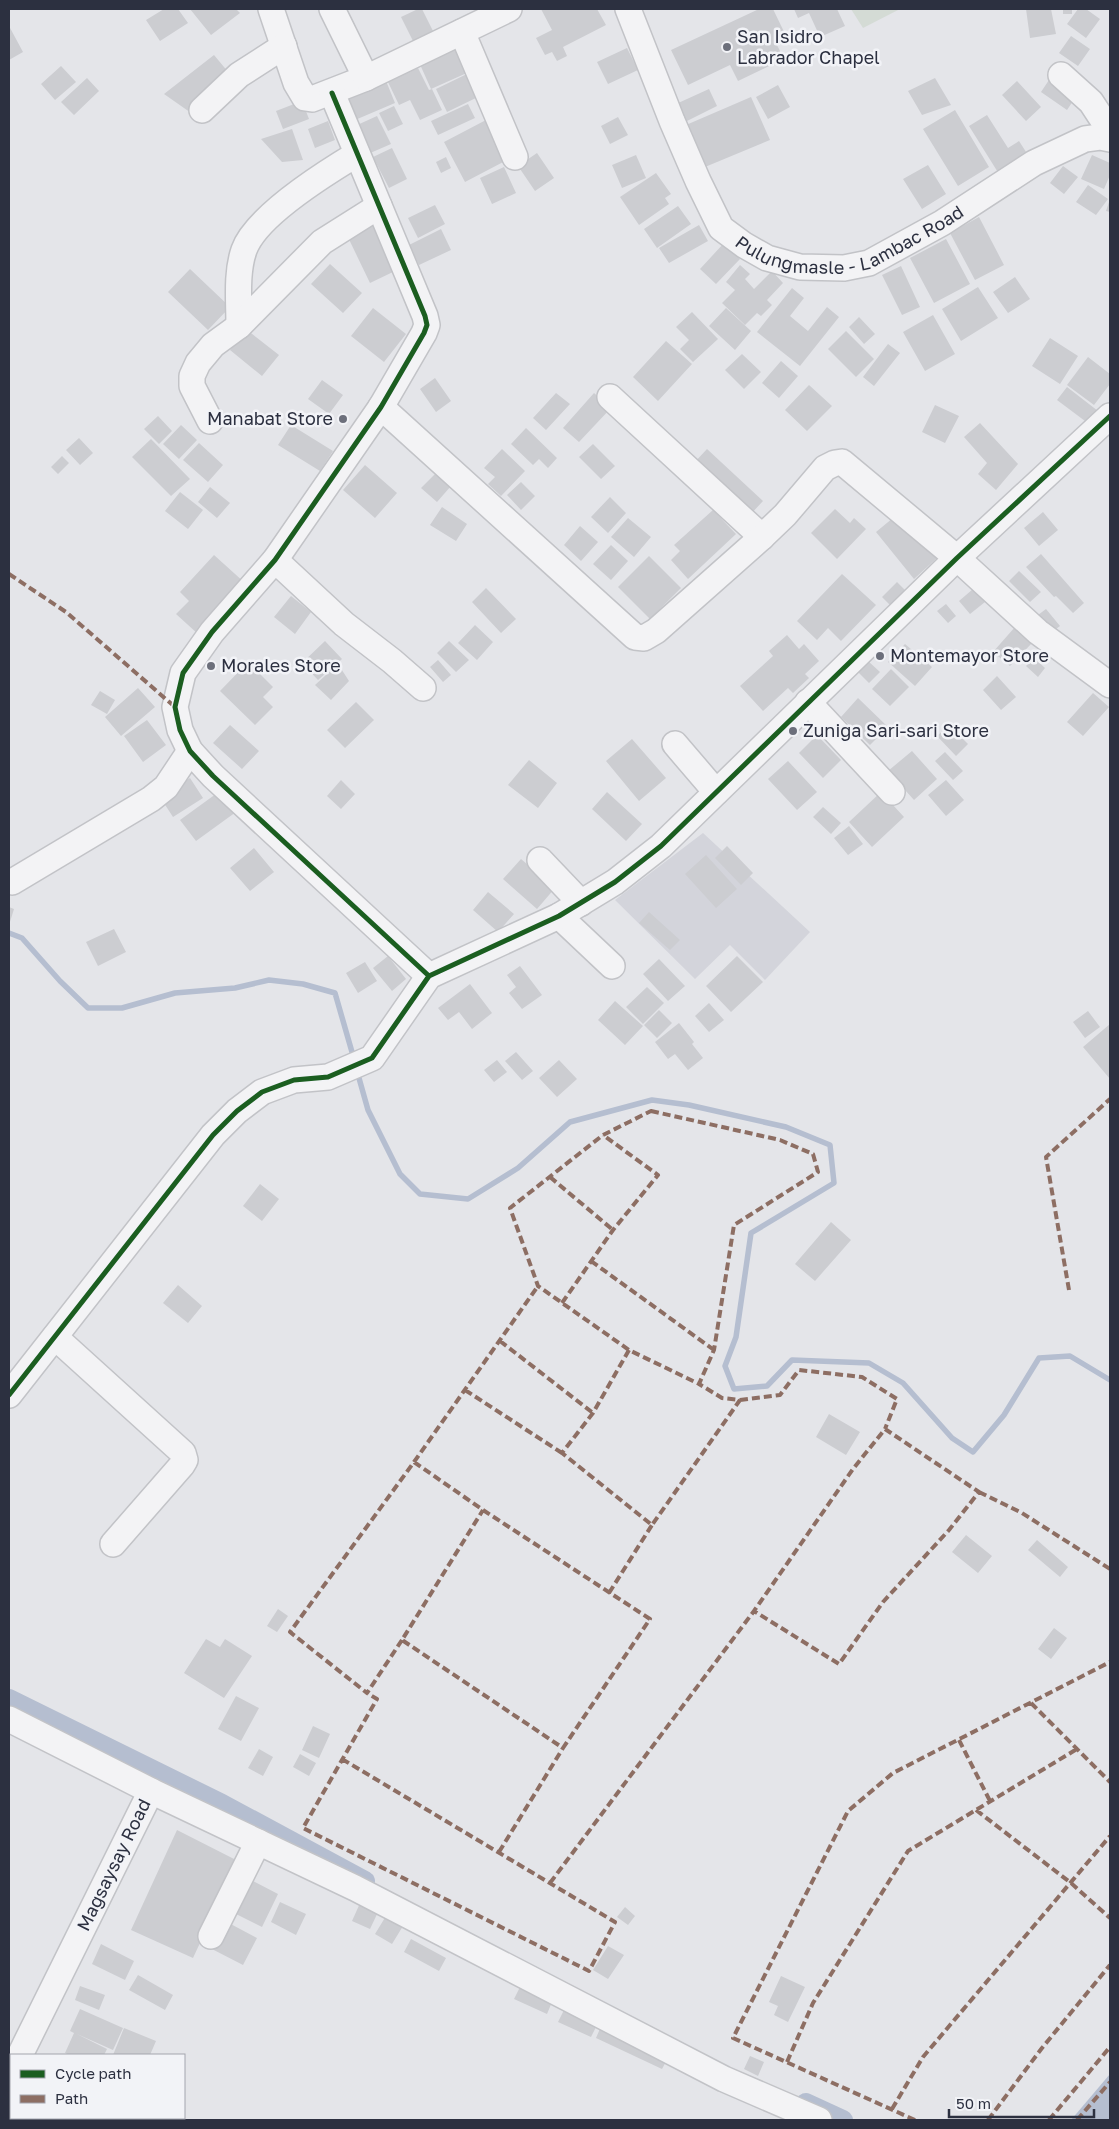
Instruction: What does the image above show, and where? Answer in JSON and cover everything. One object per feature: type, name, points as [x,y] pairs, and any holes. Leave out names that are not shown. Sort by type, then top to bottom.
[{"type":"street","points":[[271,9],[296,83],[305,98],[312,99],[332,93],[366,78],[509,9]]},
{"type":"street","points":[[332,9],[366,78]]},
{"type":"street","name":"Pulungmasle - Lambac Road","points":[[628,9],[672,122],[721,228],[744,246],[768,258],[800,267],[844,268],[869,263],[942,223],[1034,163],[1085,139],[1100,137],[1110,139]]},
{"type":"street","points":[[462,32],[495,120],[515,157]]},
{"type":"street","points":[[202,110],[239,75],[284,46]]},
{"type":"street","points":[[1061,75],[1091,102],[1110,131]]},
{"type":"street","points":[[332,93],[425,316],[427,325],[381,407],[275,560],[212,632],[183,673],[175,707],[180,730],[190,751],[213,776],[429,976]]},
{"type":"street","points":[[239,326],[241,261],[251,236],[275,212],[318,177],[357,154]]},
{"type":"street","points":[[210,421],[192,386],[192,376],[198,364],[213,345],[239,326],[322,242],[379,206]]},
{"type":"street","points":[[610,397],[762,537]]},
{"type":"street","points":[[381,407],[639,639],[656,631],[762,537],[785,515],[825,468],[842,462],[957,558],[1038,632],[1110,685]]},
{"type":"street","points":[[9,1395],[212,1135],[237,1111],[262,1092],[294,1080],[328,1077],[372,1058],[429,976],[559,916],[615,882],[661,846],[957,558],[1110,416]]},
{"type":"street","points":[[275,560],[344,624],[423,688]]},
{"type":"street","points":[[808,702],[892,792]]},
{"type":"street","points":[[675,744],[716,792]]},
{"type":"street","points":[[12,882],[151,800],[166,787],[190,751]]},
{"type":"street","points":[[540,860],[581,903]]},
{"type":"street","points":[[559,916],[612,966]]},
{"type":"street","points":[[55,1337],[183,1452],[185,1460],[182,1465],[113,1544]]},
{"type":"street","name":"Magsaysay Road","points":[[9,1719],[151,1791],[20,2054]]},
{"type":"street","points":[[151,1791],[355,1888],[724,2079],[820,2120]]},
{"type":"street","points":[[211,1936],[258,1842]]},
{"type":"shaded area","points":[[851,9],[900,9],[863,28]]},
{"type":"shaded area","points":[[703,833],[810,932],[765,980],[730,945],[695,979],[615,900]]},
{"type":"water","points":[[1110,2074],[1110,2120],[1071,2120]]},
{"type":"building","points":[[164,9],[178,9],[188,23],[160,41],[146,20]]},
{"type":"building","points":[[190,9],[236,9],[240,13],[211,35]]},
{"type":"building","points":[[422,9],[434,33],[414,43],[401,17]]},
{"type":"building","points":[[541,9],[597,9],[606,25],[563,47],[567,56],[557,61],[552,52],[545,55],[536,38],[552,30]]},
{"type":"building","name":"San Isidro Labrador Chapel","points":[[759,9],[773,9],[788,40],[777,45],[784,59],[738,81],[730,65],[688,85],[671,50]]},
{"type":"building","points":[[794,9],[837,9],[845,26],[820,37],[809,13],[798,18]]},
{"type":"building","points":[[1026,9],[1051,9],[1056,34],[1030,38]]},
{"type":"building","points":[[1063,9],[1072,9],[1072,14],[1063,14]]},
{"type":"building","points":[[1078,9],[1086,9],[1100,19],[1086,38],[1067,24]]},
{"type":"building","points":[[9,26],[23,52],[9,60]]},
{"type":"building","points":[[1071,36],[1090,49],[1078,66],[1059,53]]},
{"type":"building","points":[[456,43],[469,72],[431,89],[418,60]]},
{"type":"building","points":[[627,48],[638,70],[608,84],[597,62]]},
{"type":"building","points":[[214,55],[234,79],[194,115],[164,94]]},
{"type":"building","points":[[61,66],[76,82],[55,100],[41,84]]},
{"type":"building","points":[[418,68],[429,90],[432,89],[442,110],[420,120],[410,100],[399,105],[388,82]]},
{"type":"building","points":[[469,73],[480,96],[447,112],[436,89]]},
{"type":"building","points":[[384,76],[395,103],[355,120],[344,92]]},
{"type":"building","points":[[1051,77],[1077,95],[1067,110],[1041,92]]},
{"type":"building","points":[[87,78],[99,91],[74,115],[61,102]]},
{"type":"building","points":[[935,78],[951,105],[922,115],[908,91]]},
{"type":"building","points":[[1017,81],[1041,107],[1026,121],[1002,95]]},
{"type":"building","points":[[778,85],[790,107],[768,119],[756,97]]},
{"type":"building","points":[[709,89],[717,106],[685,122],[676,104]]},
{"type":"building","points":[[751,97],[770,140],[705,167],[686,125]]},
{"type":"building","points":[[302,101],[309,119],[283,129],[276,111]]},
{"type":"building","points":[[468,104],[475,118],[438,135],[431,121]]},
{"type":"building","points":[[394,106],[403,124],[388,131],[379,113]]},
{"type":"building","points":[[955,110],[989,167],[958,186],[923,129]]},
{"type":"building","points":[[987,115],[1008,148],[1019,141],[1028,155],[999,174],[969,126]]},
{"type":"building","points":[[377,116],[391,144],[368,154],[355,126]]},
{"type":"building","points":[[618,117],[628,135],[610,144],[601,126]]},
{"type":"building","points":[[486,120],[507,160],[465,182],[444,142]]},
{"type":"building","points":[[328,121],[335,140],[315,148],[308,129]]},
{"type":"building","points":[[292,129],[303,160],[282,162],[261,139]]},
{"type":"building","points":[[392,148],[407,179],[389,188],[373,157]]},
{"type":"building","points":[[537,153],[554,178],[535,191],[518,166]]},
{"type":"building","points":[[636,155],[646,178],[622,188],[612,165]]},
{"type":"building","points":[[1092,155],[1110,163],[1110,175],[1104,189],[1081,179]]},
{"type":"building","points":[[446,157],[451,168],[441,173],[436,162]]},
{"type":"building","points":[[928,165],[946,194],[922,209],[903,179]]},
{"type":"building","points":[[1063,166],[1078,177],[1064,194],[1050,183]]},
{"type":"building","points":[[504,167],[516,193],[492,204],[480,178]]},
{"type":"building","points":[[656,173],[671,194],[665,198],[669,204],[639,225],[620,197]]},
{"type":"building","points":[[1088,185],[1108,199],[1096,215],[1076,202]]},
{"type":"building","points":[[1110,199],[1110,212],[1106,211]]},
{"type":"building","points":[[435,205],[445,224],[418,238],[408,218]]},
{"type":"building","points":[[678,206],[691,224],[657,248],[644,229]]},
{"type":"building","points":[[369,217],[395,271],[370,283],[344,229]]},
{"type":"building","points":[[979,217],[1004,265],[975,280],[950,233]]},
{"type":"building","points":[[699,225],[708,241],[669,263],[659,248]]},
{"type":"building","points":[[441,229],[451,250],[419,265],[409,245]]},
{"type":"building","points":[[946,239],[970,284],[934,303],[910,258]]},
{"type":"building","points":[[724,243],[740,259],[716,284],[700,269]]},
{"type":"building","points":[[330,264],[362,293],[343,313],[311,284]]},
{"type":"building","points":[[740,265],[750,274],[745,279],[754,289],[772,271],[783,283],[767,300],[772,305],[761,316],[757,313],[745,325],[722,303],[735,290],[726,282]]},
{"type":"building","points":[[901,266],[920,307],[902,315],[882,275]]},
{"type":"building","points":[[190,269],[230,307],[208,330],[168,292]]},
{"type":"building","points":[[1015,277],[1030,299],[1008,313],[993,292]]},
{"type":"building","points":[[978,287],[998,318],[961,341],[942,309]]},
{"type":"building","points":[[792,288],[804,298],[790,316],[808,331],[827,307],[839,317],[800,366],[757,332]]},
{"type":"building","points":[[373,308],[406,334],[384,362],[351,336]]},
{"type":"building","points":[[726,308],[751,331],[735,350],[709,326]]},
{"type":"building","points":[[692,312],[718,339],[693,362],[680,349],[689,340],[676,327]]},
{"type":"building","points":[[933,315],[955,354],[925,371],[903,332]]},
{"type":"building","points":[[859,317],[875,334],[864,344],[849,327]]},
{"type":"building","points":[[247,330],[279,355],[262,376],[230,350]]},
{"type":"building","points":[[846,331],[874,359],[856,377],[828,349]]},
{"type":"building","points":[[1050,338],[1078,356],[1060,384],[1032,366]]},
{"type":"building","points":[[666,341],[692,364],[658,401],[633,377]]},
{"type":"building","points":[[888,344],[900,353],[874,386],[863,377]]},
{"type":"building","points":[[742,354],[761,372],[744,389],[725,370]]},
{"type":"building","points":[[1088,357],[1110,374],[1110,384],[1094,405],[1067,385]]},
{"type":"building","points":[[781,361],[798,376],[779,398],[762,383]]},
{"type":"building","points":[[435,378],[451,401],[436,412],[420,389]]},
{"type":"building","points":[[322,380],[343,395],[329,414],[308,399]]},
{"type":"building","points":[[809,385],[832,406],[807,431],[785,410]]},
{"type":"building","points":[[1067,387],[1098,411],[1089,424],[1057,400]]},
{"type":"building","points":[[556,393],[570,404],[546,430],[533,418]]},
{"type":"building","points":[[594,393],[611,408],[579,442],[563,428]]},
{"type":"building","points":[[935,405],[959,416],[945,443],[922,432]]},
{"type":"building","points":[[158,416],[172,431],[159,444],[144,429]]},
{"type":"building","points":[[980,423],[1018,464],[996,490],[978,474],[987,463],[964,437]]},
{"type":"building","points":[[181,425],[197,440],[179,459],[163,444]]},
{"type":"building","points":[[291,425],[333,451],[320,471],[278,445]]},
{"type":"building","points":[[526,428],[557,458],[548,468],[539,459],[533,465],[511,444]]},
{"type":"building","points":[[79,438],[93,453],[80,465],[66,450]]},
{"type":"building","points":[[151,439],[190,479],[171,496],[132,457]]},
{"type":"building","points":[[199,443],[223,465],[208,482],[183,460]]},
{"type":"building","points":[[593,444],[615,466],[601,479],[579,457]]},
{"type":"building","points":[[502,449],[525,471],[501,496],[488,484],[495,477],[484,468]]},
{"type":"building","points":[[707,449],[763,501],[749,516],[693,464]]},
{"type":"building","points":[[62,456],[69,463],[58,474],[51,467]]},
{"type":"building","points":[[365,465],[397,493],[375,518],[343,490]]},
{"type":"building","points":[[436,473],[451,486],[437,502],[421,488]]},
{"type":"building","points":[[521,482],[535,496],[521,510],[507,495]]},
{"type":"building","points":[[210,487],[230,503],[217,518],[198,502]]},
{"type":"building","points":[[180,492],[203,510],[188,529],[165,511]]},
{"type":"building","points":[[610,497],[626,513],[608,533],[591,517]]},
{"type":"building","points":[[442,507],[467,524],[456,541],[430,525]]},
{"type":"building","points":[[835,509],[850,523],[854,518],[866,529],[837,559],[811,533]]},
{"type":"building","points":[[713,510],[736,534],[688,579],[671,560],[680,551],[674,545]]},
{"type":"building","points":[[1043,512],[1058,530],[1039,546],[1024,528]]},
{"type":"building","points":[[899,513],[938,557],[914,579],[876,532]]},
{"type":"building","points":[[628,518],[651,537],[634,557],[611,537]]},
{"type":"building","points":[[580,526],[598,542],[581,561],[564,545]]},
{"type":"building","points":[[611,545],[628,561],[611,580],[593,564]]},
{"type":"building","points":[[1041,554],[1084,603],[1073,613],[1056,596],[1054,597],[1026,567]]},
{"type":"building","points":[[214,555],[245,583],[198,634],[176,614],[189,601],[180,592]]},
{"type":"building","points":[[649,556],[681,588],[650,619],[618,587]]},
{"type":"building","points":[[1019,571],[1041,592],[1030,602],[1009,581]]},
{"type":"building","points":[[842,574],[876,605],[841,641],[828,628],[817,640],[797,621]]},
{"type":"building","points":[[897,582],[906,591],[891,606],[882,597]]},
{"type":"building","points":[[486,588],[516,619],[501,633],[472,602]]},
{"type":"building","points":[[973,589],[985,602],[970,614],[959,601]]},
{"type":"building","points":[[291,596],[311,612],[295,634],[274,617]]},
{"type":"building","points":[[946,604],[956,616],[948,623],[937,611]]},
{"type":"building","points":[[1046,609],[1060,626],[1052,632],[1038,615]]},
{"type":"building","points":[[475,625],[493,642],[477,660],[458,643]]},
{"type":"building","points":[[1015,627],[1032,643],[1010,666],[993,652]]},
{"type":"building","points":[[787,635],[799,649],[804,644],[819,661],[805,674],[809,678],[793,693],[788,688],[763,711],[740,686],[773,656],[769,651]]},
{"type":"building","points":[[325,641],[342,659],[318,680],[302,663]]},
{"type":"building","points":[[449,641],[469,660],[456,672],[437,653]]},
{"type":"building","points":[[905,644],[932,667],[915,686],[888,662]]},
{"type":"building","points":[[1034,658],[1045,668],[1038,677],[1026,666]]},
{"type":"building","points":[[438,660],[451,675],[443,682],[430,667]]},
{"type":"building","points":[[868,661],[880,672],[869,683],[858,672]]},
{"type":"building","points":[[248,662],[273,687],[263,697],[273,707],[255,725],[220,691]]},
{"type":"building","points":[[338,664],[349,681],[331,700],[315,685]]},
{"type":"building","points":[[891,669],[909,687],[890,706],[872,689]]},
{"type":"building","points":[[997,676],[1016,697],[1001,710],[983,690]]},
{"type":"building","points":[[138,688],[155,707],[121,736],[105,717]]},
{"type":"building","points":[[100,691],[115,700],[107,714],[91,705]]},
{"type":"building","points":[[1093,693],[1109,707],[1083,736],[1067,722]]},
{"type":"building","points":[[858,698],[888,727],[870,745],[841,717]]},
{"type":"building","points":[[356,702],[374,720],[345,748],[327,730]]},
{"type":"building","points":[[147,720],[166,745],[143,762],[124,736]]},
{"type":"building","points":[[230,725],[259,751],[242,769],[213,743]]},
{"type":"building","points":[[949,725],[968,744],[956,756],[937,736]]},
{"type":"building","points":[[817,735],[841,760],[823,778],[799,753]]},
{"type":"building","points":[[632,739],[666,778],[639,801],[606,761]]},
{"type":"building","points":[[912,751],[937,779],[914,800],[888,771]]},
{"type":"building","points":[[945,752],[963,771],[953,780],[935,761]]},
{"type":"building","points":[[529,760],[557,783],[538,808],[508,785]]},
{"type":"building","points":[[788,761],[817,792],[797,810],[768,779]]},
{"type":"building","points":[[190,778],[203,798],[173,817],[160,797]]},
{"type":"building","points":[[341,780],[355,794],[341,809],[327,796]]},
{"type":"building","points":[[946,780],[964,800],[946,816],[928,795]]},
{"type":"building","points":[[220,791],[236,812],[196,841],[180,820]]},
{"type":"building","points":[[607,792],[642,824],[626,841],[592,809]]},
{"type":"building","points":[[881,792],[904,817],[872,847],[849,822]]},
{"type":"building","points":[[823,807],[841,823],[831,834],[813,817]]},
{"type":"building","points":[[849,826],[863,844],[848,855],[834,838]]},
{"type":"building","points":[[727,846],[753,873],[741,885],[715,858]]},
{"type":"building","points":[[254,848],[274,872],[250,891],[230,868]]},
{"type":"building","points":[[706,855],[737,889],[716,908],[685,874]]},
{"type":"building","points":[[521,859],[555,888],[537,909],[503,879]]},
{"type":"building","points":[[488,892],[514,914],[498,932],[473,910]]},
{"type":"building","points":[[9,907],[14,909],[9,925]]},
{"type":"building","points":[[649,912],[680,940],[670,950],[639,923]]},
{"type":"building","points":[[114,929],[126,952],[98,966],[86,942]]},
{"type":"building","points":[[388,956],[406,979],[392,991],[373,968]]},
{"type":"building","points":[[737,956],[763,982],[731,1012],[706,986]]},
{"type":"building","points":[[659,959],[685,986],[668,1001],[643,974]]},
{"type":"building","points":[[365,962],[377,981],[358,993],[346,973]]},
{"type":"building","points":[[520,966],[542,995],[522,1009],[509,993],[516,987],[507,975]]},
{"type":"building","points":[[470,984],[492,1013],[472,1029],[459,1012],[448,1020],[438,1008]]},
{"type":"building","points":[[647,987],[664,1003],[643,1024],[626,1007]]},
{"type":"building","points":[[615,1001],[643,1026],[625,1045],[598,1020]]},
{"type":"building","points":[[709,1003],[724,1020],[709,1032],[695,1016]]},
{"type":"building","points":[[659,1010],[672,1023],[657,1038],[644,1025]]},
{"type":"building","points":[[1088,1011],[1100,1027],[1085,1038],[1073,1022]]},
{"type":"building","points":[[679,1023],[694,1042],[692,1044],[703,1058],[688,1070],[675,1054],[668,1059],[655,1042]]},
{"type":"building","points":[[1110,1024],[1110,1079],[1083,1047]]},
{"type":"building","points":[[516,1052],[533,1071],[522,1080],[505,1061]]},
{"type":"building","points":[[497,1060],[507,1072],[494,1082],[484,1070]]},
{"type":"building","points":[[559,1060],[577,1079],[557,1097],[539,1078]]},
{"type":"building","points":[[260,1184],[279,1199],[262,1221],[243,1206]]},
{"type":"building","points":[[831,1222],[851,1240],[815,1281],[795,1264]]},
{"type":"building","points":[[178,1285],[202,1306],[188,1323],[163,1303]]},
{"type":"building","points":[[829,1414],[860,1432],[846,1455],[816,1437]]},
{"type":"building","points":[[966,1535],[992,1556],[978,1573],[952,1552]]},
{"type":"building","points":[[1037,1540],[1068,1567],[1060,1577],[1028,1550]]},
{"type":"building","points":[[278,1609],[288,1616],[277,1632],[267,1626]]},
{"type":"building","points":[[1054,1628],[1067,1638],[1051,1659],[1038,1649]]},
{"type":"building","points":[[206,1639],[220,1647],[225,1639],[252,1656],[224,1698],[184,1673]]},
{"type":"building","points":[[236,1696],[259,1708],[241,1741],[218,1729]]},
{"type":"building","points":[[313,1726],[330,1734],[319,1758],[302,1750]]},
{"type":"building","points":[[259,1749],[273,1757],[263,1776],[248,1768]]},
{"type":"building","points":[[300,1754],[316,1763],[309,1776],[293,1767]]},
{"type":"building","points":[[177,1830],[238,1861],[193,1958],[131,1930]]},
{"type":"building","points":[[253,1881],[278,1894],[262,1927],[236,1914]]},
{"type":"building","points":[[361,1901],[379,1910],[370,1929],[352,1921]]},
{"type":"building","points":[[280,1902],[306,1914],[296,1935],[271,1922]]},
{"type":"building","points":[[625,1907],[635,1916],[628,1925],[617,1917]]},
{"type":"building","points":[[386,1916],[403,1926],[392,1944],[375,1934]]},
{"type":"building","points":[[225,1921],[257,1938],[243,1965],[210,1948]]},
{"type":"building","points":[[411,1939],[446,1958],[439,1971],[404,1952]]},
{"type":"building","points":[[101,1944],[134,1961],[125,1980],[92,1964]]},
{"type":"building","points":[[608,1946],[624,1955],[608,1979],[593,1970]]},
{"type":"building","points":[[138,1975],[173,1995],[165,2010],[129,1990]]},
{"type":"building","points":[[781,1976],[805,1987],[788,2022],[774,2015],[778,2006],[769,2002]]},
{"type":"building","points":[[80,1986],[105,1995],[99,2010],[75,2000]]},
{"type":"building","points":[[520,1987],[552,2002],[547,2014],[514,1999]]},
{"type":"building","points":[[80,2009],[123,2028],[113,2050],[77,2034],[107,2049],[104,2054],[65,2053],[74,2033],[70,2031]]},
{"type":"building","points":[[564,2010],[597,2025],[591,2037],[558,2022]]},
{"type":"building","points":[[602,2024],[669,2056],[662,2069],[596,2038]]},
{"type":"building","points":[[124,2028],[156,2041],[150,2054],[113,2054]]},
{"type":"building","points":[[750,2056],[764,2062],[758,2076],[744,2069]]},
{"type":"waterway","points":[[9,933],[22,938],[60,981],[88,1008],[122,1008],[175,993],[235,988],[269,980],[303,984],[335,993],[354,1059]]},
{"type":"waterway","points":[[357,1071],[368,1110],[400,1174],[420,1194],[468,1199],[518,1168],[570,1122],[652,1100],[689,1105],[786,1127],[830,1145],[834,1183],[751,1233],[736,1337],[725,1366],[734,1389],[767,1386],[792,1360],[869,1363],[903,1383],[952,1438],[973,1452],[1004,1415],[1039,1358],[1070,1356],[1110,1380]]},
{"type":"waterway","points":[[9,1699],[222,1804],[365,1881]]},
{"type":"waterway","points":[[806,2103],[843,2120]]},
{"type":"marked path","points":[[9,574],[66,612],[175,707]]},
{"type":"marked path","points":[[1069,1290],[1046,1157],[1110,1099]]},
{"type":"marked path","points":[[651,1111],[780,1140],[813,1154],[818,1172],[734,1225],[714,1350],[699,1384],[629,1350],[538,1286],[510,1208],[603,1135],[651,1111]]},
{"type":"marked path","points":[[562,1303],[613,1230],[658,1175],[603,1135]]},
{"type":"marked path","points":[[550,1177],[613,1230]]},
{"type":"marked path","points":[[591,1261],[714,1350]]},
{"type":"marked path","points":[[402,1640],[367,1693],[290,1632],[414,1462],[538,1286]]},
{"type":"marked path","points":[[500,1341],[593,1413]]},
{"type":"marked path","points":[[629,1350],[593,1413],[562,1453],[652,1525],[740,1400],[722,1398],[699,1384]]},
{"type":"marked path","points":[[740,1400],[780,1395],[799,1370],[862,1377],[897,1399],[885,1429]]},
{"type":"marked path","points":[[465,1390],[562,1453]]},
{"type":"marked path","points":[[550,1883],[754,1611],[853,1469],[885,1429],[979,1492],[949,1530],[883,1602],[839,1664],[754,1611]]},
{"type":"marked path","points":[[414,1462],[483,1510],[650,1619],[563,1748],[402,1640],[483,1510]]},
{"type":"marked path","points":[[979,1492],[1022,1513],[1110,1569]]},
{"type":"marked path","points":[[609,1593],[652,1525]]},
{"type":"marked path","points":[[915,2120],[733,2038],[848,1811],[893,1773],[1110,1662]]},
{"type":"marked path","points":[[342,1759],[615,1922],[589,1971],[303,1828],[377,1699],[367,1693]]},
{"type":"marked path","points":[[1031,1703],[1110,1782]]},
{"type":"marked path","points":[[959,1740],[990,1801]]},
{"type":"marked path","points":[[499,1852],[563,1748]]},
{"type":"marked path","points":[[787,2062],[813,2003],[908,1851],[1077,1749]]},
{"type":"marked path","points":[[976,1810],[1071,1883],[1110,1918]]},
{"type":"marked path","points":[[892,2109],[923,2057],[1110,1836]]},
{"type":"marked path","points":[[988,2120],[1042,2048],[1110,1965]]},
{"type":"marked path","points":[[1049,2120],[1110,2047]]},
{"type":"marked path","points":[[1077,2120],[1110,2082]]},
{"type":"cycle path","points":[[332,93],[425,316],[427,325],[381,407],[275,560],[212,632],[183,673],[175,707],[180,730],[190,751],[213,776],[429,976]]},
{"type":"cycle path","points":[[9,1395],[213,1135],[237,1111],[262,1092],[294,1080],[328,1077],[372,1058],[429,976],[559,916],[615,882],[661,846],[957,558],[1110,416]]},
{"type":"place","name":"San Isidro Labrador Chapel","points":[[727,47]]},
{"type":"place","name":"Manabat Store","points":[[343,419]]},
{"type":"place","name":"Montemayor Store","points":[[880,656]]},
{"type":"place","name":"Morales Store","points":[[211,666]]},
{"type":"place","name":"Zuniga Sari-sari Store","points":[[793,731]]}]
